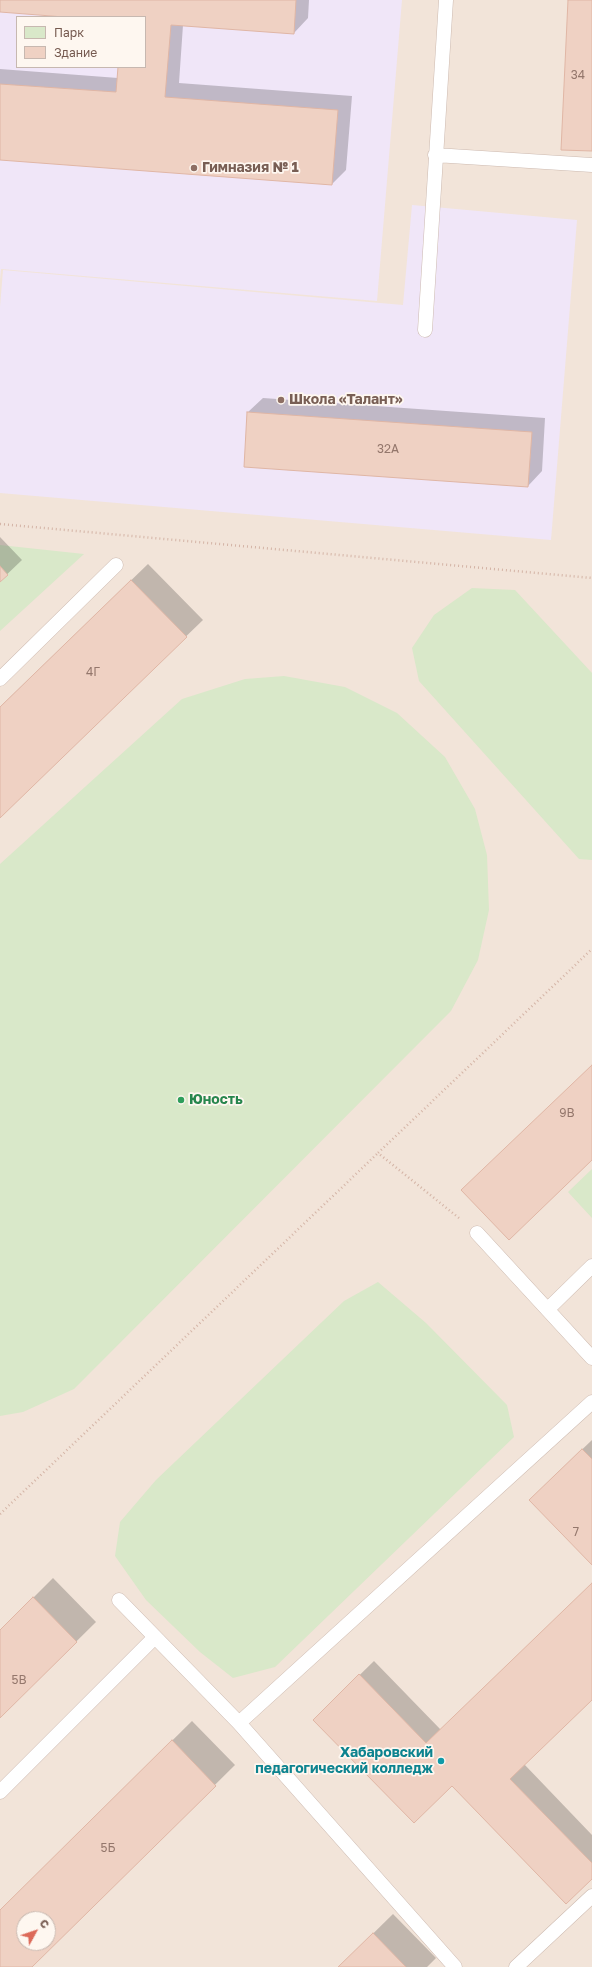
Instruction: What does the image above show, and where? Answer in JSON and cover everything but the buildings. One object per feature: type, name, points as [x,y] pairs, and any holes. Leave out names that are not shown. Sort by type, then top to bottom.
[{"type":"lane","points":[[425,330],[446,0]]},
{"type":"lane","points":[[436,154],[592,165]]},
{"type":"lane","points":[[0,679],[116,565]]},
{"type":"lane","points":[[477,1233],[592,1358]]},
{"type":"lane","points":[[548,1309],[592,1266]]},
{"type":"lane","points":[[239,1723],[592,1402]]},
{"type":"lane","points":[[119,1600],[239,1723],[455,1967]]},
{"type":"lane","points":[[0,1792],[155,1637]]},
{"type":"lane","points":[[516,1967],[592,1896]]},
{"type":"path","points":[[0,524],[592,578]]},
{"type":"path","points":[[0,1514],[592,949]]},
{"type":"path","points":[[378,1153],[477,1233]]},
{"type":"shaded area","points":[[0,0],[592,0],[592,1967],[0,1967]]},
{"type":"shaded area","name":"Гимназия № 1","points":[[0,0],[402,0],[377,301],[1,269],[0,280]]},
{"type":"shaded area","name":"Школа «Талант»","points":[[412,205],[577,220],[551,540],[0,493],[0,307],[3,270],[403,305]]},
{"type":"green space","points":[[0,545],[84,554],[0,631]]},
{"type":"green space","points":[[472,588],[515,590],[592,673],[592,860],[579,859],[419,681],[412,648],[434,615]]},
{"type":"green space","name":"Юность","points":[[284,676],[345,687],[397,713],[445,757],[475,809],[487,855],[489,910],[478,960],[451,1011],[74,1389],[23,1412],[0,1416],[0,864],[182,699],[245,679]]},
{"type":"green space","points":[[592,1169],[592,1218],[568,1192]]},
{"type":"green space","points":[[378,1282],[426,1323],[507,1405],[514,1437],[275,1667],[233,1678],[200,1652],[146,1600],[115,1556],[120,1522],[156,1480],[344,1301]]},
{"type":"place","name":"Гимназия № 1","points":[[194,168]]},
{"type":"place","name":"Школа «Талант»","points":[[281,400]]},
{"type":"place","name":"Юность","points":[[181,1100]]},
{"type":"place","name":"Хабаровский педагогический колледж","points":[[441,1761]]}]
